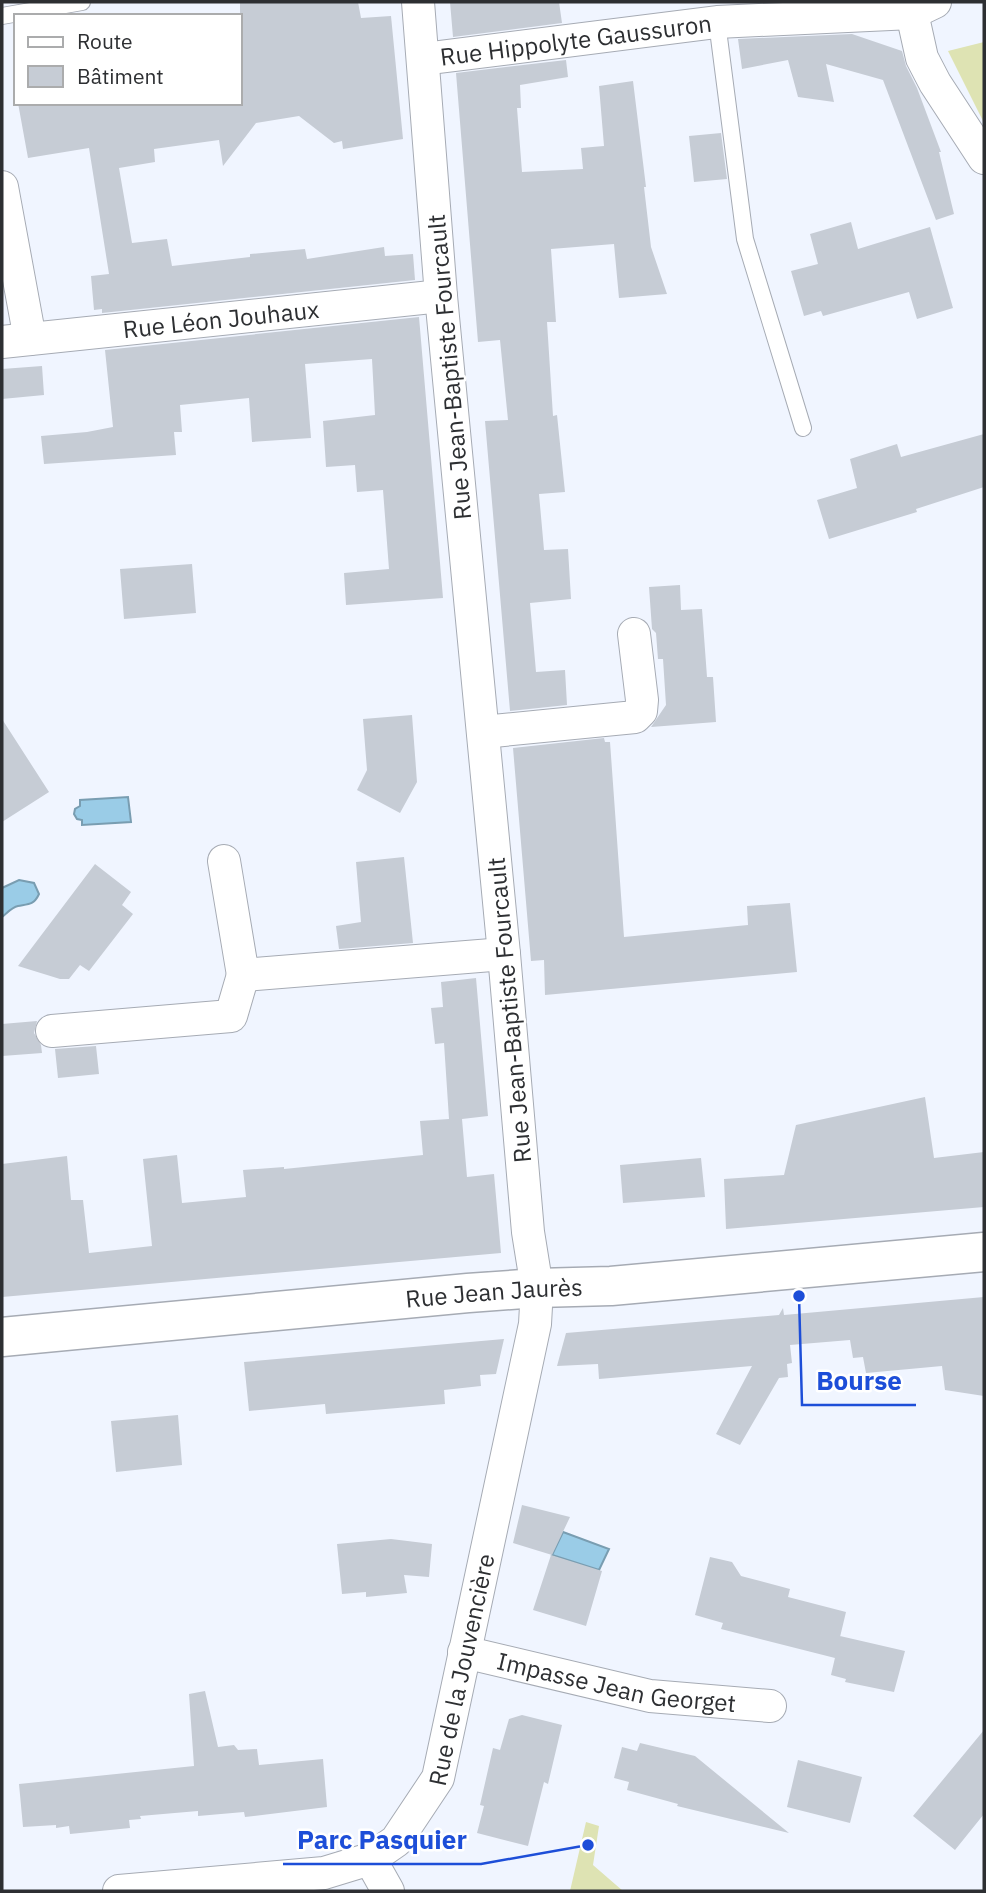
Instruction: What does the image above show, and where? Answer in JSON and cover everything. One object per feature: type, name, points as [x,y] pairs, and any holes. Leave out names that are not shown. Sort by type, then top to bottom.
[{"type":"main road","name":"Rue Jean Jaurès","points":[[2,1337],[537,1288],[603,1286],[984,1252]]},
{"type":"street","name":"Rue Jean-Baptiste Fourcault","points":[[418,2],[441,296],[528,1232],[537,1288]]},
{"type":"street","name":"Rue Hippolyte Gaussuron","points":[[423,59],[717,22],[924,8]]},
{"type":"street","points":[[924,8],[922,58],[935,83],[984,158]]},
{"type":"street","points":[[2,187],[16,341]]},
{"type":"street","name":"Rue Léon Jouhaux","points":[[16,341],[441,296]]},
{"type":"street","points":[[483,732],[635,718],[641,711],[642,700],[634,634]]},
{"type":"street","points":[[52,1031],[231,1017],[243,975],[224,861]]},
{"type":"street","points":[[243,975],[504,954]]},
{"type":"street","name":"Rue de la Jouvencière","points":[[119,1891],[324,1873],[370,1859],[396,1842],[438,1778],[535,1324],[537,1288]]},
{"type":"street","name":"Impasse Jean Georget","points":[[464,1652],[650,1696],[770,1706]]},
{"type":"street","points":[[370,1859],[388,1891]]},
{"type":"lane","points":[[2,16],[82,2]]},
{"type":"lane","points":[[717,22],[745,239],[803,428]]},
{"type":"green space","points":[[984,42],[984,123],[948,51]]},
{"type":"green space","points":[[586,1822],[599,1826],[593,1865],[623,1891],[570,1891]]},
{"type":"water","points":[[128,797],[131,822],[82,825],[82,820],[77,819],[74,814],[75,809],[80,806],[80,800]]},
{"type":"water","points":[[19,880],[34,883],[39,894],[33,902],[18,906],[2,917],[2,888]]},
{"type":"water","points":[[563,1532],[609,1549],[599,1570],[552,1555]]},
{"type":"building","points":[[240,2],[358,2],[361,18],[391,16],[403,139],[343,149],[342,141],[334,143],[299,116],[256,123],[223,166],[219,140],[154,149],[155,162],[119,168],[132,243],[167,239],[172,266],[305,249],[307,259],[384,247],[385,256],[413,254],[415,280],[102,313],[102,309],[94,310],[91,276],[109,274],[89,148],[28,158],[18,105],[242,105]]},
{"type":"building","points":[[450,2],[559,2],[562,23],[453,37]]},
{"type":"building","points":[[852,34],[902,51],[941,152],[954,214],[936,220],[883,80],[826,64],[834,102],[798,97],[788,60],[742,69],[738,39]]},
{"type":"building","points":[[566,60],[568,77],[520,85],[521,108],[517,108],[522,172],[583,169],[581,148],[604,146],[599,86],[633,81],[651,247],[667,294],[619,298],[614,244],[551,249],[556,322],[547,322],[553,416],[557,415],[565,492],[539,494],[544,550],[568,549],[571,599],[530,603],[536,672],[565,670],[567,705],[510,711],[485,421],[508,420],[500,340],[478,342],[456,73]]},
{"type":"building","points":[[721,133],[727,179],[694,182],[689,136]]},
{"type":"building","points":[[851,222],[858,249],[930,227],[953,308],[917,319],[909,292],[823,316],[821,311],[804,316],[791,271],[818,264],[810,234]]},
{"type":"building","points":[[419,317],[443,598],[346,605],[344,573],[389,569],[383,490],[357,492],[355,465],[326,467],[323,421],[375,415],[372,359],[305,364],[311,438],[252,442],[249,398],[180,405],[182,432],[174,432],[176,455],[44,464],[41,436],[113,427],[105,350]]},
{"type":"building","points":[[42,366],[44,395],[2,399],[2,369]]},
{"type":"building","points":[[984,434],[984,487],[916,509],[917,512],[829,539],[817,500],[857,488],[850,459],[897,444],[901,457]]},
{"type":"building","points":[[192,564],[196,613],[124,619],[120,569]]},
{"type":"building","points":[[680,585],[681,610],[702,609],[707,677],[713,677],[716,722],[651,727],[666,705],[663,659],[658,659],[656,633],[652,629],[649,587]]},
{"type":"building","points":[[412,715],[417,782],[400,813],[357,790],[367,770],[363,719]]},
{"type":"building","points":[[2,719],[49,792],[2,822]]},
{"type":"building","points":[[604,738],[605,742],[610,742],[624,937],[748,925],[747,906],[790,903],[797,972],[545,995],[544,960],[531,961],[513,748]]},
{"type":"building","points":[[404,857],[413,943],[339,949],[336,926],[361,922],[356,862]]},
{"type":"building","points":[[95,864],[131,892],[122,905],[133,914],[89,971],[80,965],[69,979],[60,979],[18,966]]},
{"type":"building","points":[[476,978],[488,1116],[462,1119],[467,1177],[494,1174],[501,1253],[2,1297],[2,1164],[67,1156],[71,1200],[83,1200],[89,1253],[152,1246],[143,1159],[177,1155],[182,1203],[246,1197],[243,1170],[284,1169],[423,1155],[420,1121],[449,1119],[444,1043],[435,1044],[431,1008],[443,1007],[441,982]]},
{"type":"building","points":[[37,1021],[34,1033],[42,1053],[2,1056],[2,1024]]},
{"type":"building","points":[[96,1046],[99,1074],[58,1078],[55,1049]]},
{"type":"building","points":[[925,1097],[934,1158],[984,1152],[984,1207],[726,1229],[724,1179],[784,1175],[796,1125]]},
{"type":"building","points":[[701,1158],[705,1197],[623,1203],[620,1165]]},
{"type":"building","points":[[984,1297],[984,1396],[945,1390],[942,1366],[866,1373],[863,1357],[853,1358],[850,1340],[790,1345],[792,1363],[787,1364],[788,1377],[779,1378],[740,1445],[716,1434],[752,1366],[599,1379],[598,1364],[557,1366],[566,1333],[779,1315],[783,1308],[784,1315]]},
{"type":"building","points":[[504,1339],[496,1374],[480,1375],[481,1386],[444,1390],[445,1404],[326,1414],[325,1404],[249,1411],[244,1362]]},
{"type":"building","points":[[178,1415],[182,1465],[116,1472],[111,1421]]},
{"type":"building","points":[[522,1505],[570,1517],[552,1555],[513,1543]]},
{"type":"building","points":[[391,1539],[432,1544],[429,1577],[404,1575],[407,1593],[366,1597],[366,1592],[342,1594],[337,1544]]},
{"type":"building","points":[[551,1555],[602,1571],[586,1626],[533,1610]]},
{"type":"building","points":[[710,1557],[732,1562],[741,1576],[790,1589],[788,1597],[846,1612],[835,1658],[721,1629],[723,1623],[695,1615]]},
{"type":"building","points":[[840,1636],[905,1651],[894,1692],[845,1682],[846,1679],[831,1675]]},
{"type":"building","points":[[205,1691],[218,1747],[234,1745],[238,1750],[257,1749],[259,1765],[323,1759],[327,1807],[245,1817],[244,1812],[198,1816],[198,1811],[140,1816],[141,1819],[129,1820],[130,1828],[70,1834],[69,1826],[23,1827],[19,1784],[194,1766],[189,1694]]},
{"type":"building","points":[[522,1715],[562,1725],[548,1784],[544,1782],[528,1846],[477,1833],[484,1806],[480,1805],[493,1748],[500,1750],[509,1719]]},
{"type":"building","points":[[984,1730],[984,1814],[955,1850],[913,1816]]},
{"type":"building","points":[[640,1743],[695,1756],[789,1833],[677,1806],[678,1804],[627,1790],[629,1782],[614,1778],[622,1747],[637,1751]]},
{"type":"building","points":[[798,1760],[862,1777],[850,1823],[787,1807]]},
{"type":"place","name":"Bourse","points":[[799,1296]]},
{"type":"place","name":"Parc Pasquier","points":[[588,1845]]}]
